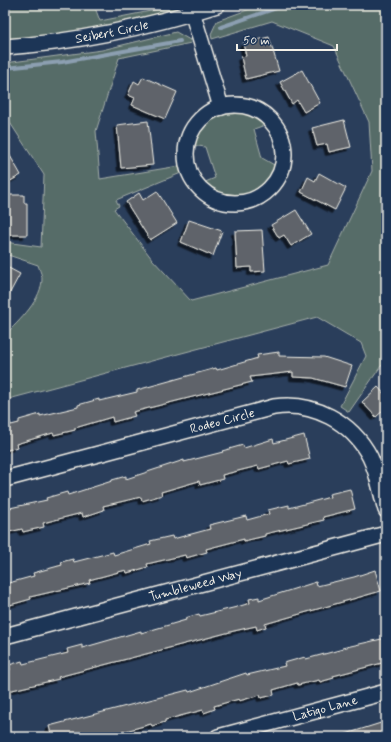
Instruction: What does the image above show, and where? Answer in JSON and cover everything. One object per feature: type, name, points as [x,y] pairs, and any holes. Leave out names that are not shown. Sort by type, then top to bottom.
[{"type":"street","name":"Seibert Circle","points":[[5,47],[94,36],[191,9],[217,5]]},
{"type":"street","points":[[191,9],[221,107]]},
{"type":"street","points":[[236,104],[257,110],[274,124],[281,137],[284,159],[276,180],[266,191],[247,201],[232,202],[212,197],[196,182],[189,170],[186,156],[190,134],[203,117],[221,107],[236,104]]},
{"type":"street","name":"Rodeo Circle","points":[[5,479],[274,407],[290,406],[313,409],[328,415],[342,424],[357,438],[373,465],[386,510]]},
{"type":"street","name":"Tumbleweed Way","points":[[5,636],[386,534]]},
{"type":"street","name":"Latigo Lane","points":[[218,737],[386,692]]},
{"type":"green space","points":[[5,5],[94,5],[100,21],[181,5],[179,8],[93,28],[27,38],[5,39]]},
{"type":"green space","points":[[261,5],[386,5],[386,365],[381,366],[349,412],[340,406],[366,356],[361,343],[317,317],[5,400],[5,335],[29,309],[39,293],[42,277],[38,265],[5,254],[5,242],[41,247],[44,175],[5,115],[5,63],[102,50],[176,32],[190,40],[191,43],[119,58],[96,131],[100,179],[179,166],[181,173],[116,200],[119,206],[114,209],[152,259],[191,301],[328,265],[372,171],[369,122],[334,46],[272,21],[212,39],[211,34],[217,21]]},
{"type":"green space","points":[[227,110],[249,112],[263,120],[265,125],[254,129],[262,158],[276,166],[271,178],[261,189],[239,198],[222,197],[214,194],[208,189],[203,183],[215,178],[205,147],[191,145],[196,132],[204,122],[214,115]]},
{"type":"building","points":[[269,37],[279,71],[246,79],[241,57],[246,56],[243,43]]},
{"type":"building","points":[[302,70],[320,103],[304,112],[297,100],[292,104],[280,82]]},
{"type":"building","points":[[143,77],[177,92],[165,119],[132,105],[135,98],[128,95],[134,81],[139,84]]},
{"type":"building","points":[[344,120],[351,147],[329,152],[327,144],[317,146],[312,128]]},
{"type":"building","points":[[148,121],[153,165],[121,168],[117,125]]},
{"type":"building","points":[[5,147],[21,175],[5,184]]},
{"type":"building","points":[[319,173],[346,188],[335,210],[301,192],[308,177],[315,181]]},
{"type":"building","points":[[157,191],[177,223],[150,240],[126,202],[139,193],[143,200]]},
{"type":"building","points":[[5,195],[24,195],[24,203],[27,203],[27,235],[5,235]]},
{"type":"building","points":[[296,210],[311,234],[291,246],[284,235],[279,238],[271,225]]},
{"type":"building","points":[[189,220],[222,231],[213,256],[181,242]]},
{"type":"building","points":[[262,230],[265,271],[251,272],[251,267],[237,268],[235,231]]},
{"type":"building","points":[[5,266],[20,274],[5,302]]},
{"type":"building","points":[[279,352],[279,356],[324,357],[352,366],[345,387],[313,378],[293,377],[293,372],[250,377],[252,382],[133,412],[135,416],[113,422],[112,417],[75,428],[75,430],[54,435],[53,433],[16,444],[17,447],[5,451],[5,416],[8,416],[11,425],[19,423],[19,420],[40,414],[40,416],[78,407],[78,405],[99,399],[99,401],[137,392],[137,390],[258,358],[257,355]]},
{"type":"building","points":[[378,387],[386,396],[386,408],[376,417],[362,402]]},
{"type":"building","points":[[304,435],[310,459],[289,464],[288,461],[259,469],[258,466],[222,475],[223,479],[200,485],[199,481],[161,492],[162,495],[142,501],[141,497],[103,506],[104,510],[83,517],[82,513],[43,523],[44,527],[23,532],[22,529],[5,533],[5,509],[47,500],[46,498],[67,492],[68,495],[126,476],[126,479],[184,460],[184,462],[243,445],[244,448],[273,439],[274,443]]},
{"type":"building","points":[[350,489],[355,509],[323,517],[324,520],[265,534],[265,536],[244,541],[244,539],[206,549],[207,552],[186,558],[185,555],[147,564],[148,567],[127,573],[126,570],[89,580],[90,583],[30,597],[31,599],[10,605],[5,584],[34,576],[33,573],[62,565],[61,562],[73,559],[74,562],[113,552],[114,555],[151,544],[150,541],[172,536],[173,539],[210,529],[209,525],[246,516],[247,520],[269,514],[268,510],[289,505],[289,508],[330,497],[329,494]]},
{"type":"building","points":[[375,570],[381,591],[265,624],[266,627],[257,630],[256,626],[234,631],[58,677],[59,679],[8,691],[5,672],[10,670],[9,665],[22,661],[23,664],[68,653],[67,649],[82,645],[82,648],[186,620],[185,618],[199,614],[200,616],[237,607],[250,603],[249,599],[259,597],[259,600],[316,582],[317,586]]},
{"type":"building","points":[[386,638],[386,662],[333,676],[334,678],[320,682],[319,680],[298,685],[297,683],[273,690],[274,695],[261,698],[260,695],[239,701],[239,699],[214,706],[215,709],[204,713],[203,710],[165,720],[165,722],[152,726],[151,724],[104,737],[52,737],[49,726],[188,690],[189,692],[246,673],[247,675],[285,666],[284,663],[305,657],[306,659],[343,649],[342,648]]},
{"type":"building","points":[[384,722],[386,737],[346,737],[346,734]]},
{"type":"waterway","points":[[221,27],[285,5]]},
{"type":"waterway","points":[[5,68],[62,62],[180,41]]}]
